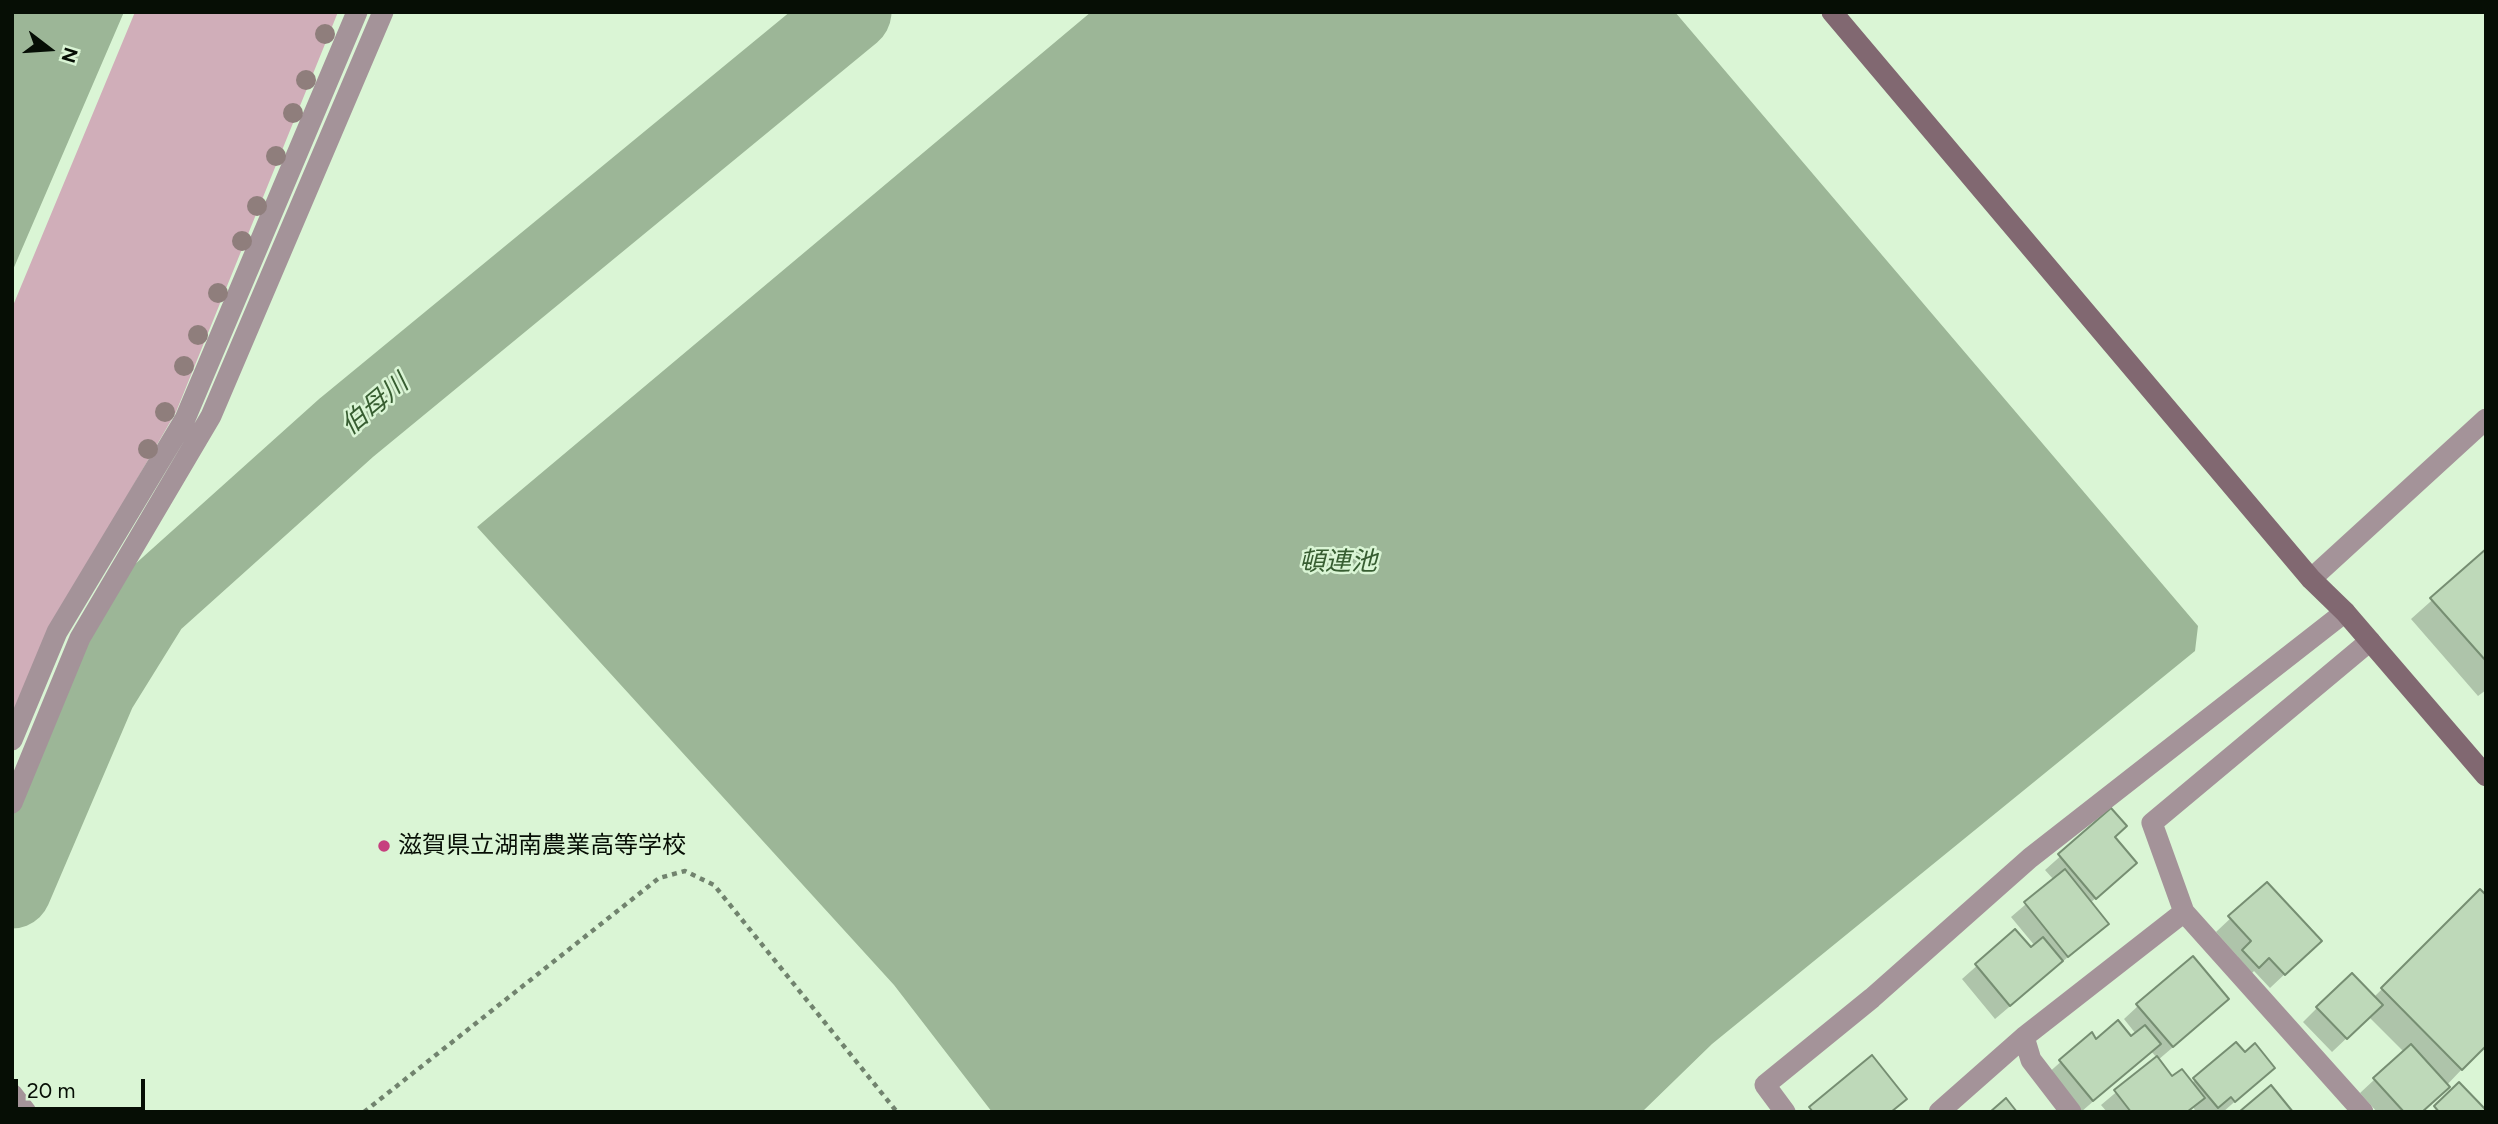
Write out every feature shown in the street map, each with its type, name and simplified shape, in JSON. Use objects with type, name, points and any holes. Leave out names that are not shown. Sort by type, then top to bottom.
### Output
[{"type":"street","points":[[12,740],[57,632],[185,419],[358,12]]},
{"type":"street","points":[[12,803],[80,638],[211,416],[383,12]]},
{"type":"street","points":[[1832,12],[2311,579],[2345,612],[2486,776]]},
{"type":"street","points":[[185,419],[211,416]]},
{"type":"street","points":[[2311,579],[2486,419]]},
{"type":"street","points":[[1785,1112],[1765,1085],[1872,998],[2030,858],[2345,612]]},
{"type":"street","points":[[2363,1112],[2184,912],[2152,823],[2370,641]]},
{"type":"street","points":[[1939,1112],[2024,1037],[2184,912]]},
{"type":"street","points":[[2024,1037],[2031,1060],[2071,1112]]},
{"type":"street","points":[[12,1094],[26,1112]]},
{"type":"path","points":[[364,1112],[659,878],[685,871],[714,885],[897,1112]]},
{"type":"shaded area","points":[[135,12],[338,12],[176,412],[48,632],[12,719],[12,308]]},
{"type":"water","points":[[14,12],[124,12],[12,272],[12,17]]},
{"type":"water","name":"頓連池","points":[[1091,12],[1675,12],[2198,626],[2195,651],[1712,1044],[1642,1112],[992,1112],[894,985],[477,527]]},
{"type":"building","points":[[2486,549],[2486,661],[2430,598]]},
{"type":"building","points":[[2111,808],[2127,826],[2115,837],[2137,863],[2096,899],[2058,854]]},
{"type":"building","points":[[2065,869],[2109,924],[2068,957],[2024,902]]},
{"type":"building","points":[[2267,882],[2322,941],[2285,975],[2269,958],[2259,968],[2242,950],[2251,941],[2228,916]]},
{"type":"building","points":[[2480,889],[2486,895],[2486,1046],[2462,1070],[2381,988]]},
{"type":"building","points":[[2015,929],[2031,947],[2043,937],[2063,961],[2010,1006],[1975,964]]},
{"type":"building","points":[[2193,956],[2229,999],[2173,1047],[2136,1004]]},
{"type":"building","points":[[2352,973],[2383,1005],[2347,1039],[2316,1007]]},
{"type":"building","points":[[2118,1020],[2131,1036],[2145,1025],[2161,1044],[2093,1101],[2059,1060],[2092,1032],[2096,1039]]},
{"type":"building","points":[[2236,1042],[2245,1052],[2255,1043],[2275,1068],[2235,1102],[2231,1097],[2218,1108],[2193,1078]]},
{"type":"building","points":[[2411,1044],[2450,1087],[2422,1112],[2404,1112],[2373,1078]]},
{"type":"building","points":[[1872,1055],[1907,1099],[1891,1112],[1813,1112],[1809,1107]]},
{"type":"building","points":[[2157,1056],[2172,1076],[2182,1069],[2205,1098],[2187,1112],[2131,1112],[2114,1090]]},
{"type":"building","points":[[2459,1082],[2486,1112],[2439,1112],[2434,1106]]},
{"type":"building","points":[[2271,1085],[2293,1112],[2239,1112]]},
{"type":"building","points":[[2006,1098],[2017,1112],[1990,1112]]},
{"type":"waterway","name":"伯母川","points":[[12,889],[97,690],[151,603],[346,428],[852,12]]},
{"type":"place","name":"滋賀県立湖南農業高等学校","points":[[384,846]]}]
